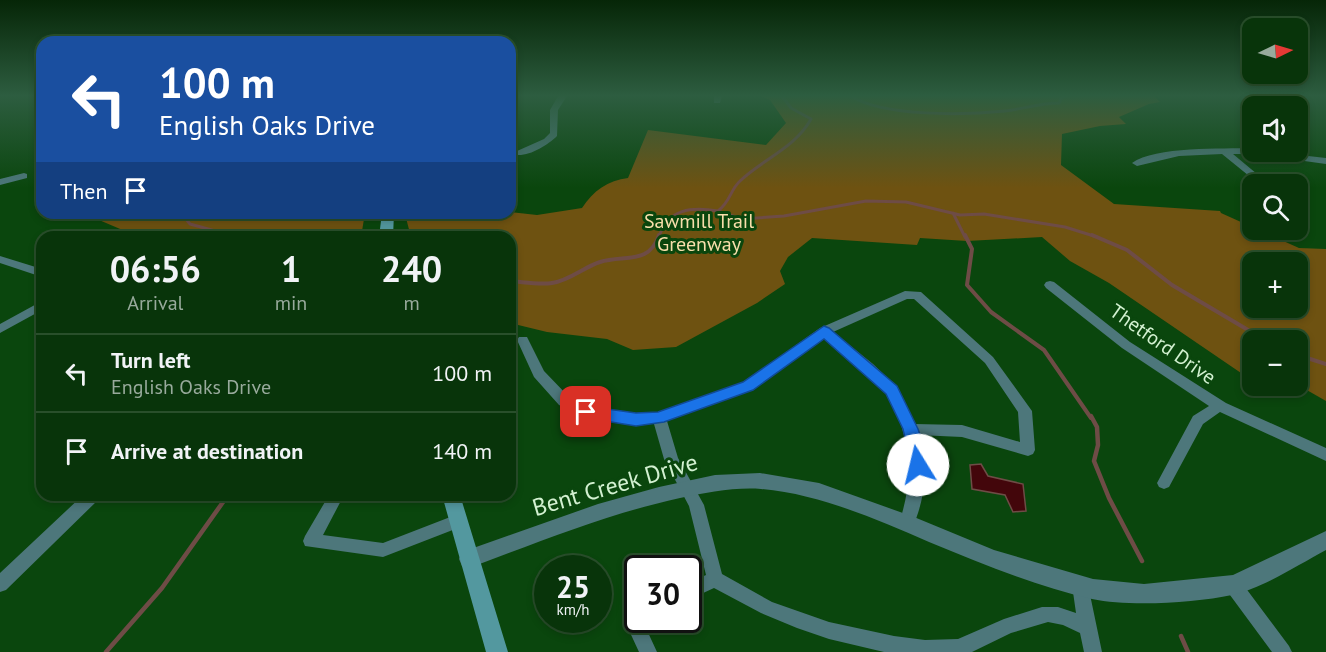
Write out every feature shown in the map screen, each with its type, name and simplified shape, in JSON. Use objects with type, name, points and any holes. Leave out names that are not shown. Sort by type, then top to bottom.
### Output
[{"type":"main road","points":[[453,501],[496,652]]},
{"type":"street","points":[[520,153],[548,141],[554,134],[553,126]]},
{"type":"street","points":[[1137,163],[1154,157],[1242,151]]},
{"type":"street","points":[[1225,152],[1252,174]]},
{"type":"street","points":[[1308,158],[1326,161]]},
{"type":"street","points":[[0,182],[24,176]]},
{"type":"street","points":[[0,259],[36,271]]},
{"type":"street","name":"Thetford Drive","points":[[1050,285],[1126,345],[1219,406],[1326,455]]},
{"type":"street","points":[[523,340],[540,374],[564,401],[586,412],[636,419],[658,418],[748,386],[824,331],[904,295],[917,295],[989,360],[1025,411],[1028,450],[962,431],[911,429]]},
{"type":"street","points":[[0,329],[36,308]]},
{"type":"street","points":[[824,331],[892,390],[911,429],[917,448],[918,465],[913,507],[907,523]]},
{"type":"street","points":[[1164,483],[1198,420],[1219,406]]},
{"type":"street","points":[[658,418],[671,459],[696,505],[715,579],[739,596],[764,608],[854,639],[882,646],[933,651],[971,645],[989,633],[1048,614],[1065,617],[1087,628]]},
{"type":"street","name":"Bent Creek Drive","points":[[469,559],[598,512],[687,487],[760,481],[819,491],[907,523],[992,559],[1093,589],[1144,594],[1233,585],[1265,572],[1326,540]]},
{"type":"street","points":[[0,584],[87,501]]},
{"type":"street","points":[[334,501],[311,541],[383,550],[458,521]]},
{"type":"street","points":[[702,585],[715,579]]},
{"type":"street","points":[[1080,585],[1093,652]]},
{"type":"street","points":[[1233,585],[1283,652]]},
{"type":"street","points":[[639,633],[648,652]]},
{"type":"green space","name":"Sawmill Trail Greenway","points":[[783,126],[1098,126],[1062,134],[1061,165],[1114,204],[1220,211],[1242,222],[1242,240],[1281,240],[1299,248],[1326,249],[1326,401],[1308,391],[1308,330],[1242,330],[1241,373],[1109,283],[1070,261],[1042,237],[967,241],[920,238],[917,245],[812,238],[788,257],[780,271],[785,284],[757,303],[676,347],[633,350],[607,339],[547,332],[516,324],[516,231],[409,231],[406,219],[516,219],[516,213],[537,215],[582,208],[602,187],[628,178],[648,130],[766,145]]},
{"type":"green space","points":[[364,219],[362,231],[125,231],[99,220]]},
{"type":"shaded area","points":[[981,464],[988,476],[1023,484],[1026,511],[1013,512],[1005,495],[972,489],[970,465]]},
{"type":"waterway","points":[[718,211],[740,181],[788,146],[806,126]]},
{"type":"waterway","points":[[718,211],[742,219],[784,216],[866,201],[906,202],[953,213]]},
{"type":"waterway","points":[[659,237],[668,220],[675,215],[699,209],[718,211]]},
{"type":"waterway","points":[[953,213],[984,214],[1065,227],[1096,237]]},
{"type":"waterway","points":[[953,213],[965,237]]},
{"type":"waterway","points":[[186,219],[190,224],[215,231]]},
{"type":"waterway","points":[[516,282],[542,284],[558,282],[600,262],[642,255],[655,245],[659,235]]},
{"type":"waterway","points":[[965,235],[972,249],[967,285],[991,312],[1044,350],[1091,418]]},
{"type":"waterway","points":[[1092,235],[1096,237]]},
{"type":"waterway","points":[[1096,237],[1127,250],[1172,285],[1248,330]]},
{"type":"waterway","points":[[1308,358],[1326,364]]},
{"type":"waterway","points":[[1091,416],[1097,427],[1098,445],[1094,461],[1109,498],[1142,561]]},
{"type":"waterway","points":[[106,652],[162,588],[224,501]]},
{"type":"waterway","points":[[1181,636],[1188,652]]},
{"type":"route","points":[[586,412],[636,419],[658,418],[748,386],[824,331],[892,390],[911,429],[917,448],[918,465]]}]
